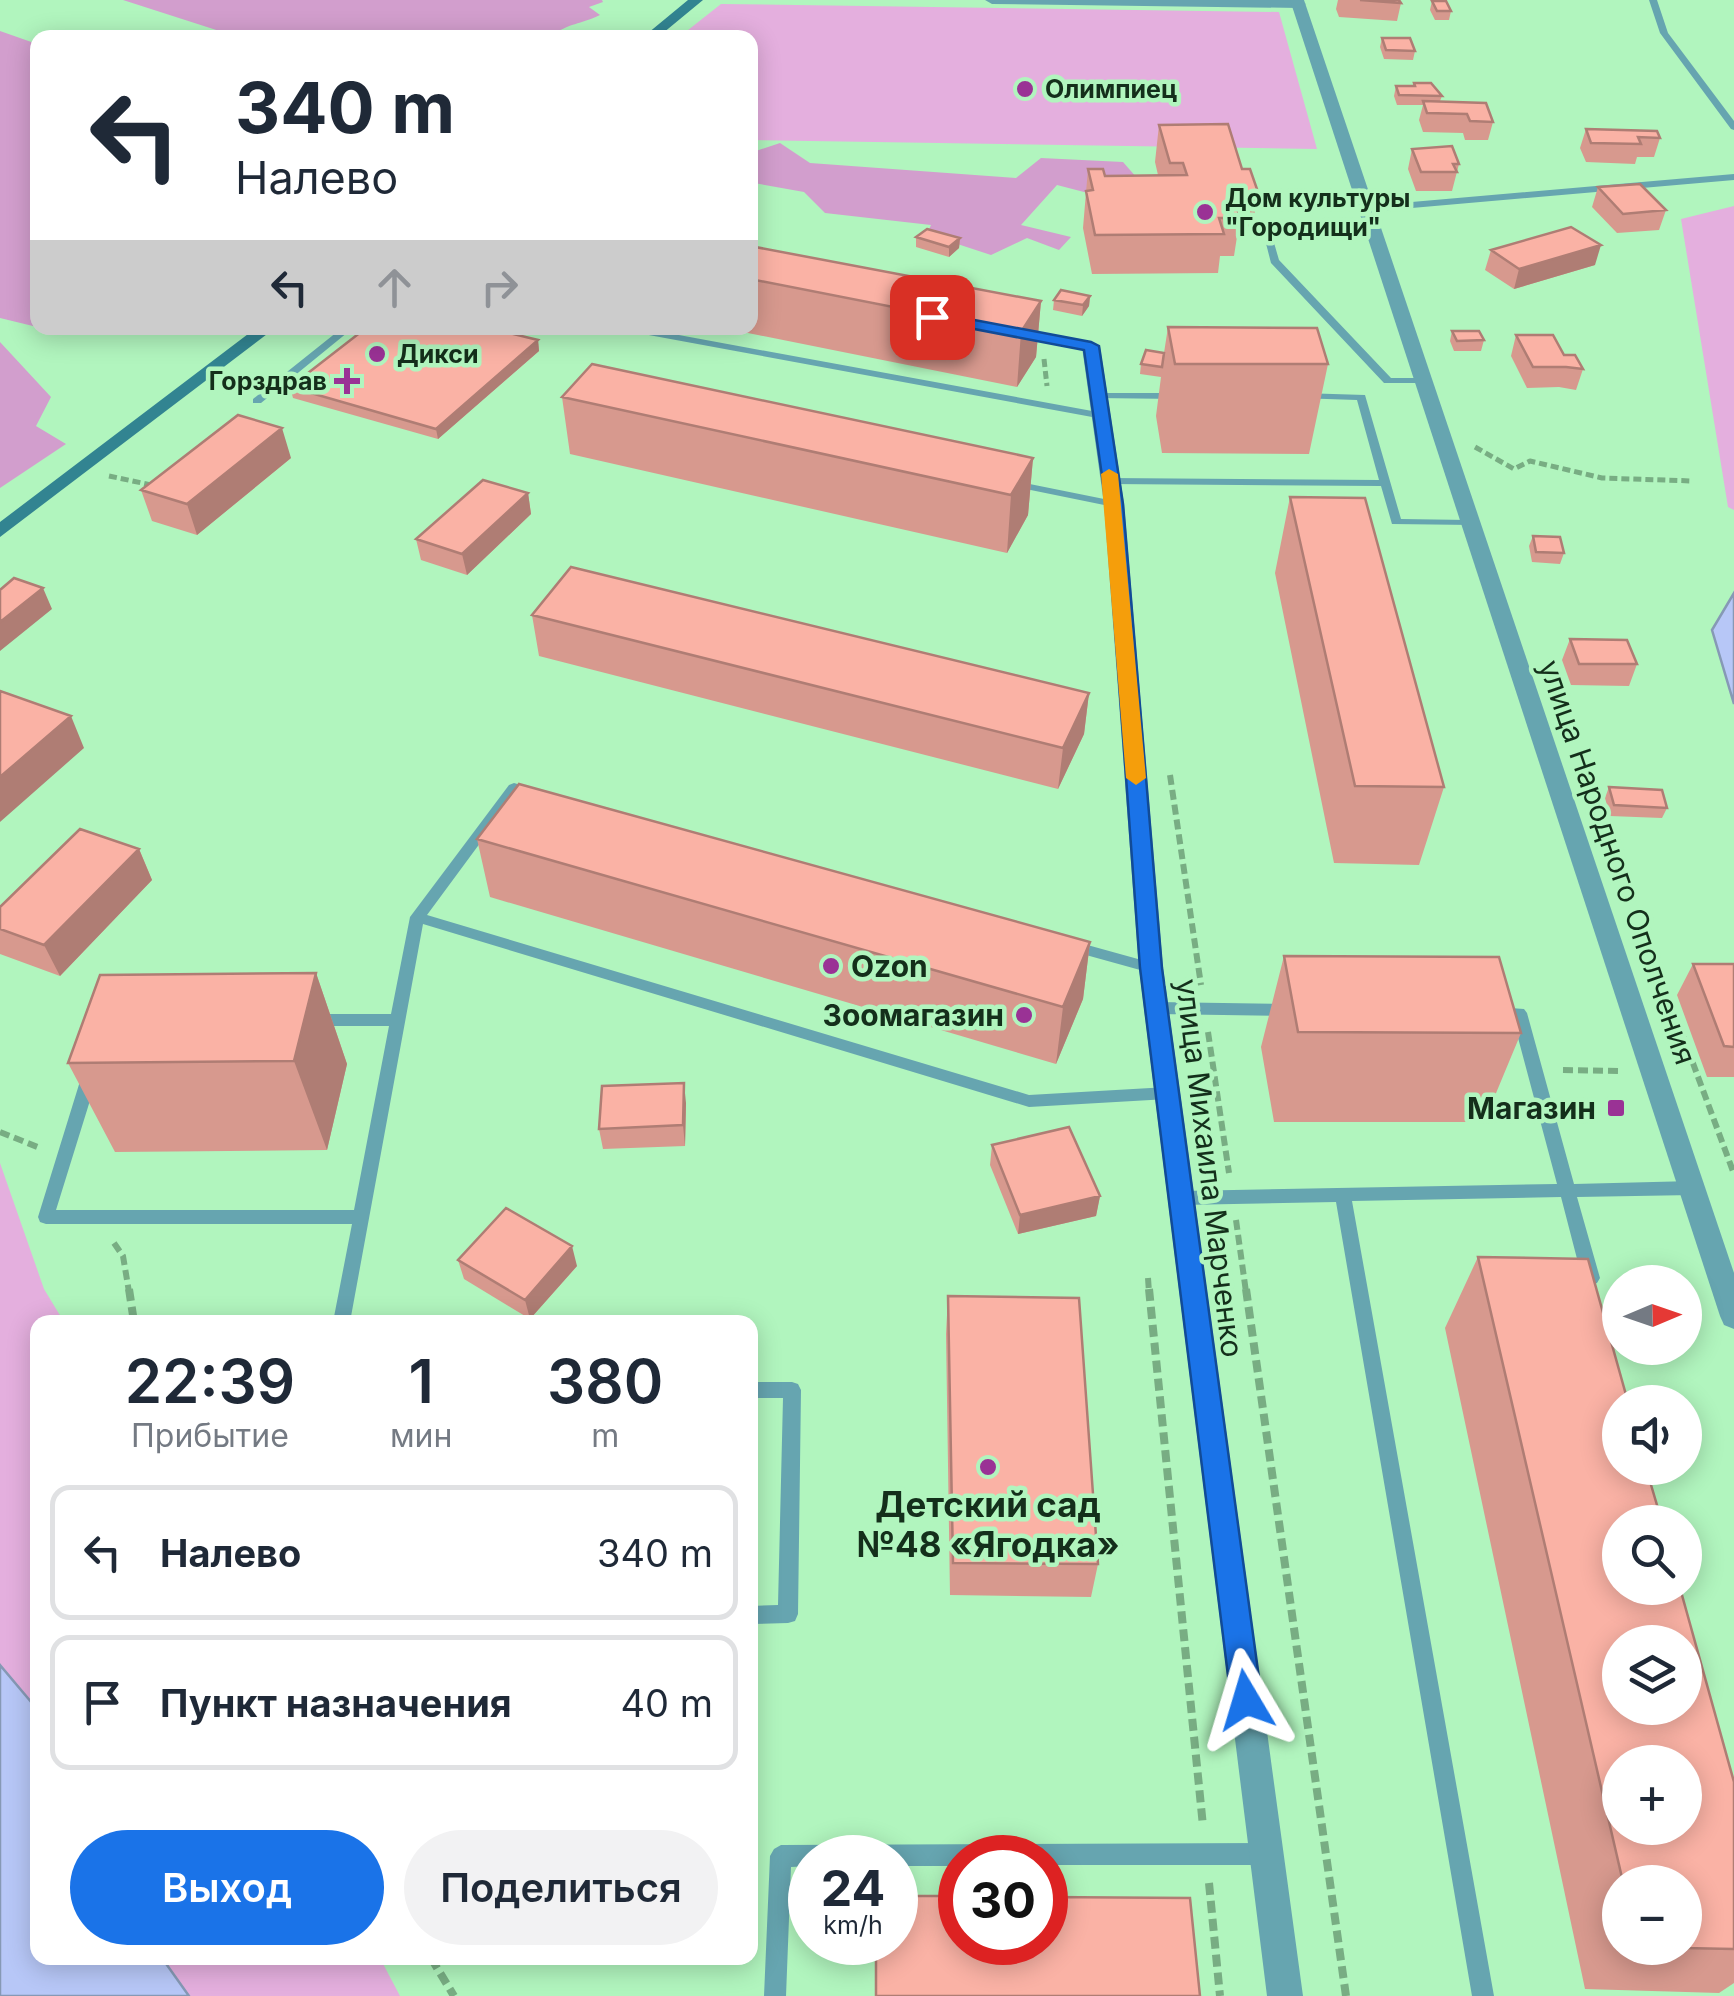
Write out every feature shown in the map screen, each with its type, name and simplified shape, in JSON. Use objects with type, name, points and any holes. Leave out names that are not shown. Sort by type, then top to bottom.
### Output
[{"type":"main road","points":[[658,30],[696,0]]},
{"type":"main road","points":[[0,531],[257,335]]},
{"type":"street","points":[[992,0],[1298,2]]},
{"type":"street","name":"улица Народного Ополчения","points":[[1298,2],[1360,216],[1422,380],[1734,1316]]},
{"type":"street","name":"улица Михаила Марченко","points":[[1091,346],[1112,492],[1151,968],[1285,1996]]},
{"type":"lane","points":[[1653,0],[1664,33],[1734,127]]},
{"type":"lane","points":[[1360,216],[1734,177]]},
{"type":"lane","points":[[1263,222],[1274,261],[1388,381],[1422,380]]},
{"type":"lane","points":[[1003,331],[1091,346]]},
{"type":"lane","points":[[257,401],[339,335]]},
{"type":"lane","points":[[664,335],[1050,407],[1194,396]]},
{"type":"lane","points":[[1287,396],[1362,397],[1396,522],[1469,523]]},
{"type":"lane","points":[[999,480],[1112,492],[1386,483]]},
{"type":"lane","points":[[343,1315],[416,917],[514,788],[552,798]]},
{"type":"lane","points":[[416,917],[1029,1102],[1168,1094]]},
{"type":"lane","points":[[1058,941],[1151,968]]},
{"type":"lane","points":[[1157,1008],[1302,1010]]},
{"type":"lane","points":[[1480,1013],[1519,1014],[1596,1296]]},
{"type":"lane","points":[[301,1020],[398,1020]]},
{"type":"lane","points":[[96,1055],[46,1217],[361,1217]]},
{"type":"lane","points":[[1182,1198],[1693,1188]]},
{"type":"lane","points":[[1342,1195],[1483,1996]]},
{"type":"lane","points":[[758,1390],[792,1390],[788,1614],[758,1614]]},
{"type":"lane","points":[[775,1996],[781,1856],[1266,1854]]},
{"type":"path","points":[[1263,222],[1360,216]]},
{"type":"path","points":[[1042,338],[1050,407]]},
{"type":"path","points":[[1461,439],[1514,469],[1530,461],[1602,478],[1693,482]]},
{"type":"path","points":[[79,470],[168,488]]},
{"type":"path","points":[[1166,754],[1346,1996]]},
{"type":"path","points":[[1651,950],[1734,1174]]},
{"type":"path","points":[[1536,1070],[1626,1071]]},
{"type":"path","points":[[0,1132],[64,1158]]},
{"type":"path","points":[[97,1217],[123,1256],[133,1315]]},
{"type":"path","points":[[1148,1278],[1220,1996]]},
{"type":"path","points":[[435,1965],[454,1996]]},
{"type":"shaded area","points":[[123,0],[603,2],[589,7],[600,15],[561,30],[216,30]]},
{"type":"shaded area","name":"Олимпиец","points":[[721,4],[1279,12],[1317,149],[758,140],[758,30],[688,30]]},
{"type":"shaded area","points":[[0,31],[30,42],[30,325],[0,318]]},
{"type":"shaded area","points":[[780,143],[810,163],[1016,178],[1041,158],[1123,162],[1137,178],[1111,199],[1057,185],[1021,225],[1071,237],[1059,250],[1027,238],[991,255],[927,234],[931,225],[825,213],[804,192],[758,184],[758,150]]},
{"type":"shaded area","points":[[1734,206],[1734,510],[1728,507],[1681,219]]},
{"type":"shaded area","points":[[0,342],[51,397],[36,426],[66,444],[0,488]]},
{"type":"shaded area","points":[[0,1163],[44,1289],[60,1315],[30,1315],[30,1965],[384,1965],[400,1996],[0,1996]]},
{"type":"water","points":[[1734,593],[1734,704],[1712,630]]},
{"type":"water","points":[[0,1665],[30,1701],[30,1965],[167,1965],[189,1996],[0,1996]]},
{"type":"building","points":[[1432,1],[1446,1],[1451,11],[1437,11]]},
{"type":"building","points":[[1382,38],[1410,38],[1415,51],[1386,50]]},
{"type":"building","points":[[1414,83],[1431,83],[1442,96],[1399,95],[1396,86],[1415,86]]},
{"type":"building","points":[[1423,101],[1486,103],[1493,122],[1470,121],[1467,114],[1427,113]]},
{"type":"building","points":[[1228,124],[1242,169],[1250,169],[1258,192],[1232,192],[1240,218],[1219,218],[1224,234],[1095,235],[1086,191],[1093,190],[1088,169],[1103,169],[1105,176],[1187,175],[1183,163],[1170,163],[1159,125]]},
{"type":"building","points":[[1586,129],[1657,131],[1660,138],[1638,137],[1641,144],[1591,143]]},
{"type":"building","points":[[1452,146],[1459,164],[1453,164],[1457,172],[1421,172],[1412,149]]},
{"type":"building","points":[[1640,184],[1666,210],[1623,214],[1598,187]]},
{"type":"building","points":[[1571,227],[1601,245],[1519,269],[1491,250]]},
{"type":"building","points":[[927,229],[960,238],[949,247],[916,237]]},
{"type":"building","points":[[758,248],[1041,301],[1021,332],[758,281]]},
{"type":"building","points":[[1061,290],[1090,296],[1083,305],[1054,300]]},
{"type":"building","points":[[1168,327],[1317,328],[1328,364],[1175,364]]},
{"type":"building","points":[[1452,331],[1479,331],[1484,340],[1457,341]]},
{"type":"building","points":[[357,335],[517,335],[538,340],[436,429],[290,387]]},
{"type":"building","points":[[1516,335],[1553,335],[1564,355],[1575,355],[1583,369],[1533,367]]},
{"type":"building","points":[[1146,350],[1164,353],[1162,367],[1141,364]]},
{"type":"building","points":[[592,364],[1033,458],[1011,495],[562,397]]},
{"type":"building","points":[[238,415],[282,428],[187,504],[141,490]]},
{"type":"building","points":[[483,480],[528,493],[462,554],[416,539]]},
{"type":"building","points":[[1290,497],[1365,498],[1444,787],[1355,786]]},
{"type":"building","points":[[1533,536],[1560,537],[1564,553],[1536,552]]},
{"type":"building","points":[[571,567],[1089,693],[1063,748],[532,615]]},
{"type":"building","points":[[14,578],[43,588],[0,622],[0,590]]},
{"type":"building","points":[[1570,639],[1627,640],[1637,664],[1579,664]]},
{"type":"building","points":[[0,691],[71,716],[0,777]]},
{"type":"building","points":[[519,784],[1090,942],[1063,1007],[477,839]]},
{"type":"building","points":[[1609,787],[1662,790],[1667,808],[1614,805]]},
{"type":"building","points":[[80,829],[139,849],[44,945],[0,929],[0,907]]},
{"type":"building","points":[[1284,956],[1499,957],[1521,1033],[1298,1032]]},
{"type":"building","points":[[1693,964],[1734,964],[1734,1047],[1724,1046]]},
{"type":"building","points":[[316,973],[294,1061],[68,1063],[100,975]]},
{"type":"building","points":[[684,1083],[683,1125],[599,1129],[602,1086]]},
{"type":"building","points":[[1069,1127],[1100,1196],[1020,1215],[992,1145]]},
{"type":"building","points":[[506,1208],[572,1246],[525,1300],[458,1260]]},
{"type":"building","points":[[1478,1257],[1588,1259],[1602,1309],[1602,1365],[1618,1365],[1623,1385],[1602,1385],[1602,1485],[1651,1485],[1657,1505],[1602,1505],[1602,1605],[1685,1605],[1690,1625],[1602,1625],[1602,1725],[1702,1725],[1702,1667],[1734,1782],[1734,1949],[1702,1948],[1702,1865],[1619,1865],[1614,1845],[1702,1845],[1702,1745],[1602,1745],[1602,1791]]},
{"type":"building","points":[[948,1296],[1079,1298],[1098,1564],[953,1563]]},
{"type":"building","points":[[918,1896],[938,1896],[938,1965],[1068,1965],[1068,1897],[1190,1898],[1200,1996],[876,1996],[876,1965],[918,1965]]},
{"type":"slow traffic","points":[[1109,474],[1136,778]]},
{"type":"place","name":"Олимпиец","points":[[1025,89]]},
{"type":"place","name":"Дом культуры \"Городищи\"","points":[[1205,212]]},
{"type":"place","name":"Дикси","points":[[377,354]]},
{"type":"place","name":"Горздрав","points":[[347,381]]},
{"type":"place","name":"Ozon","points":[[831,966]]},
{"type":"place","name":"Зоомагазин","points":[[1024,1015]]},
{"type":"place","name":"Магазин","points":[[1616,1108]]},
{"type":"place","name":"Детский сад №48 «Ягодка»","points":[[988,1467]]},
{"type":"route","points":[[932,317],[1091,346],[1114,504],[1151,968],[1246,1700]]}]
